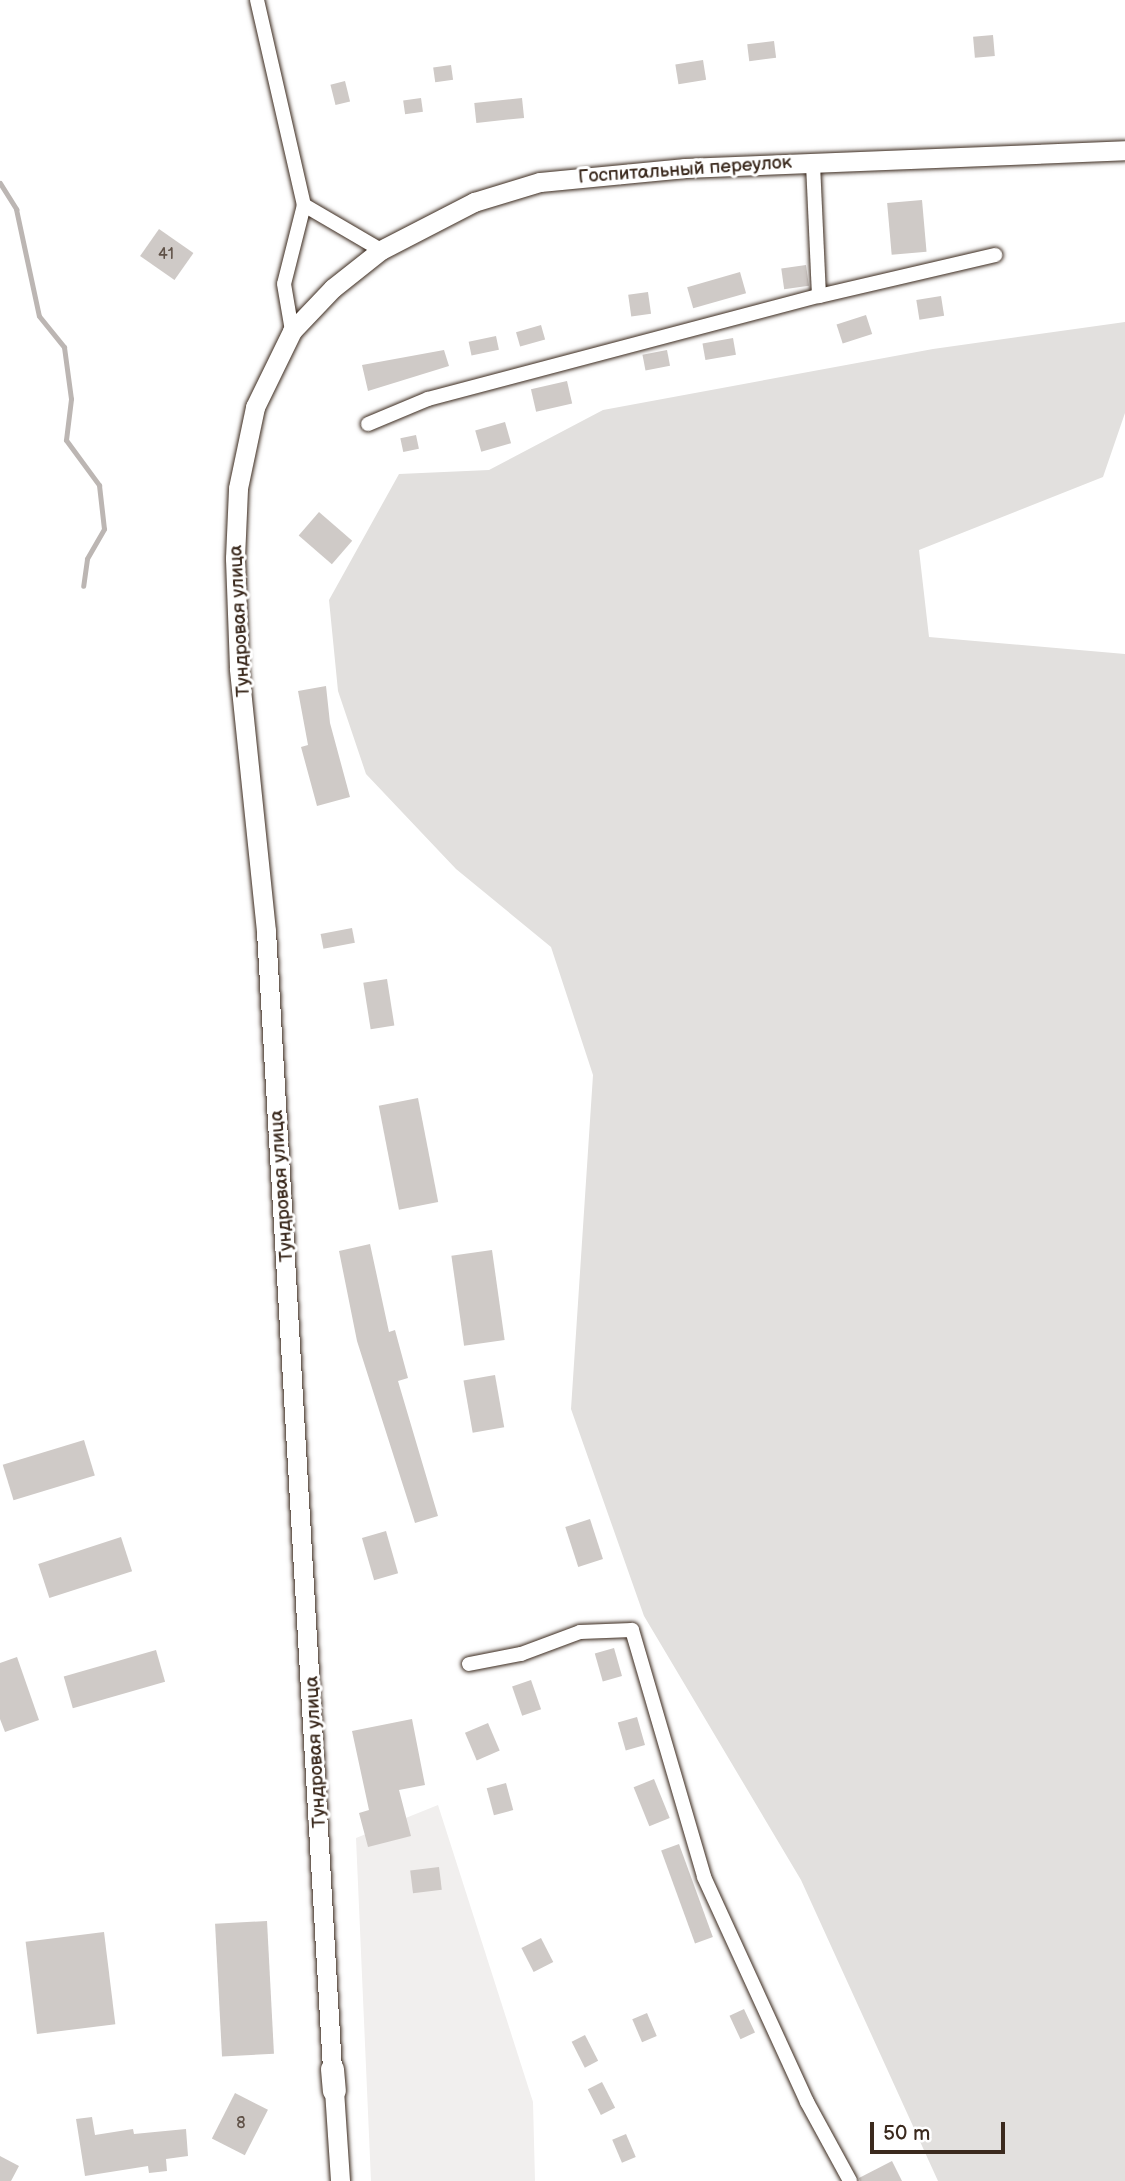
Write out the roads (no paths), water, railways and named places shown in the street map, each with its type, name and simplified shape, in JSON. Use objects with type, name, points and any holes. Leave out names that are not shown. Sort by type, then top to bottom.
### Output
[{"type":"main road","name":"Госпитальный переулок","points":[[292,331],[333,288],[381,250],[474,202],[540,182],[813,162],[1125,150]]},
{"type":"main road","name":"Тундровая улица","points":[[292,331],[255,407],[238,488],[235,558],[239,668],[266,931],[340,2181]]},
{"type":"street","points":[[257,0],[304,205],[284,284],[292,331]]},
{"type":"street","points":[[813,162],[819,296]]},
{"type":"street","points":[[304,205],[381,250]]},
{"type":"street","points":[[368,424],[428,399],[819,296],[995,255]]},
{"type":"street","points":[[469,1664],[521,1654],[580,1632],[632,1630],[704,1877],[807,2102],[850,2181]]},
{"type":"waterway","points":[[0,183],[16,209],[39,316],[64,347],[71,399],[66,440],[99,485],[104,529],[87,559],[83,586]]}]
